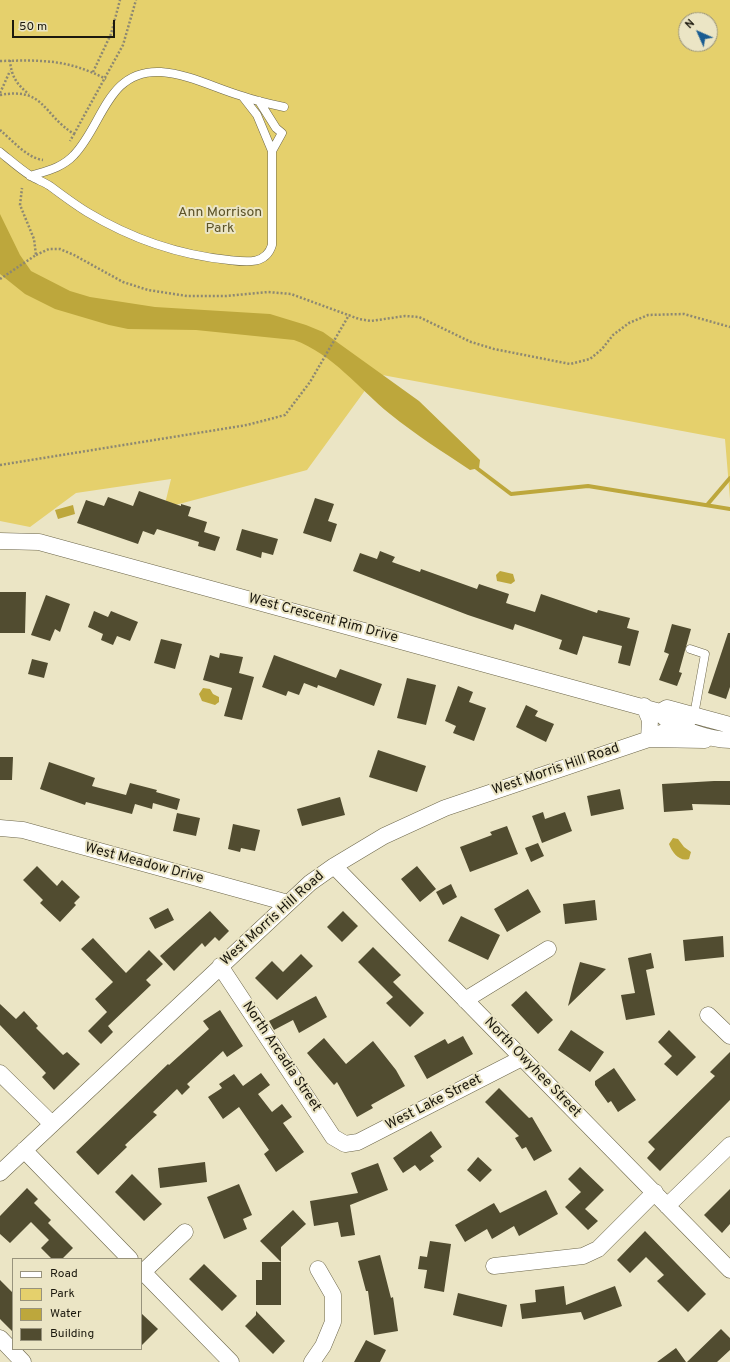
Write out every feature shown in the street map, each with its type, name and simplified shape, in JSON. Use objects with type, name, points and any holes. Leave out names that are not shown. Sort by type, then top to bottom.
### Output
[{"type":"street","name":"West Crescent Rim Drive","points":[[0,541],[39,542],[644,706],[660,712],[663,717],[681,727],[723,740]]},
{"type":"street","points":[[644,706],[650,720],[649,739]]},
{"type":"street","name":"West Crescent Rim Drive","points":[[660,712],[667,708],[730,725]]},
{"type":"street","name":"West Morris Hill Road","points":[[0,1173],[288,903],[310,883],[334,866],[384,836],[445,808],[681,727],[714,721]]},
{"type":"street","name":"West Morris Hill Road","points":[[649,739],[723,740]]},
{"type":"street","name":"West Meadow Drive","points":[[0,828],[23,830],[288,903]]},
{"type":"street","name":"North Owyhee Street","points":[[334,866],[730,1270]]},
{"type":"street","points":[[465,1000],[548,949]]},
{"type":"street","name":"North Arcadia Street","points":[[220,966],[334,1137],[345,1144]]},
{"type":"street","points":[[708,1015],[730,1036]]},
{"type":"street","name":"West Lake Street","points":[[345,1144],[358,1142],[522,1058]]},
{"type":"street","points":[[0,1073],[52,1124]]},
{"type":"street","points":[[667,1206],[730,1145]]},
{"type":"street","points":[[24,1150],[129,1258]]},
{"type":"street","points":[[494,1266],[583,1256],[588,1254],[598,1249],[654,1192]]},
{"type":"street","points":[[185,1232],[142,1271],[231,1362]]},
{"type":"street","points":[[312,1362],[323,1346],[333,1322],[332,1295],[318,1270]]},
{"type":"street","points":[[0,1338],[23,1362]]},
{"type":"lane","points":[[30,176],[57,168],[73,156],[84,141],[113,92],[119,85],[133,77],[159,72],[179,74],[244,97],[284,107],[275,113],[271,120]]},
{"type":"lane","points":[[0,152],[30,176],[48,185],[87,212],[120,230],[167,248],[207,258],[249,262],[263,259],[270,252],[272,245],[272,152],[258,115],[244,97]]},
{"type":"lane","points":[[259,101],[271,120],[282,133],[272,152]]},
{"type":"lane","points":[[690,650],[706,654],[694,715]]},
{"type":"path","points":[[93,72],[111,34],[120,0]]},
{"type":"path","points":[[68,144],[106,79],[123,45],[136,0]]},
{"type":"path","points":[[0,60],[45,60],[72,64],[106,79]]},
{"type":"path","points":[[10,60],[11,71],[21,88],[43,105],[54,119],[74,134]]},
{"type":"path","points":[[0,94],[11,71]]},
{"type":"path","points":[[0,94],[14,92],[29,94]]},
{"type":"path","points":[[0,130],[29,155],[37,159],[45,160]]},
{"type":"path","points":[[22,188],[20,205],[34,239],[36,255]]},
{"type":"path","points":[[0,279],[36,255],[49,249],[60,249],[74,254],[103,273],[123,282],[148,290],[187,296],[226,296],[268,292],[291,294],[349,315],[371,321],[406,316],[419,318],[471,342],[494,349],[570,364],[590,359],[618,331],[648,315],[684,314],[730,327]]},
{"type":"path","points":[[0,466],[247,425],[285,415],[310,382],[349,315]]},
{"type":"green space","name":"Ann Morrison Park","points":[[0,0],[730,0],[730,499],[725,439],[377,374],[307,470],[164,508],[171,479],[76,493],[30,527],[0,521]]},
{"type":"water","points":[[0,214],[20,255],[31,271],[70,291],[90,297],[155,307],[270,314],[323,332],[419,401],[480,460],[479,468],[470,470],[430,443],[390,414],[333,363],[308,346],[294,340],[196,330],[128,329],[55,309],[25,294],[0,274]]},
{"type":"water","points":[[73,505],[75,514],[58,519],[55,510]]},
{"type":"water","points":[[500,571],[513,574],[515,581],[511,584],[497,581],[496,575]]},
{"type":"water","points":[[203,688],[210,689],[213,694],[219,697],[219,702],[215,705],[202,701],[199,694]]},
{"type":"water","points":[[673,838],[678,839],[684,847],[691,852],[689,859],[685,860],[676,856],[669,844]]},
{"type":"building","points":[[139,491],[181,506],[181,504],[191,507],[188,516],[207,522],[204,532],[220,537],[215,551],[198,546],[199,542],[157,529],[154,535],[143,531],[138,544],[77,523],[86,500],[104,506],[108,497],[133,506]]},
{"type":"building","points":[[315,498],[334,504],[328,521],[337,524],[331,542],[303,533]]},
{"type":"building","points":[[242,529],[278,539],[273,555],[262,552],[261,558],[236,550]]},
{"type":"building","points":[[380,551],[395,557],[392,562],[420,572],[421,569],[477,589],[479,584],[509,594],[506,603],[535,612],[541,594],[597,613],[598,610],[630,618],[627,628],[639,631],[630,666],[618,663],[622,646],[583,636],[577,655],[559,649],[562,640],[515,624],[513,630],[468,615],[353,571],[360,553],[377,559]]},
{"type":"building","points":[[0,592],[26,592],[25,633],[0,633]]},
{"type":"building","points":[[46,595],[70,604],[60,632],[55,629],[50,641],[31,635]]},
{"type":"building","points":[[94,611],[108,617],[111,611],[138,622],[130,641],[117,636],[113,645],[101,640],[103,634],[88,627]]},
{"type":"building","points":[[672,624],[691,629],[679,672],[682,673],[677,686],[659,680],[669,654],[664,652]]},
{"type":"building","points":[[728,633],[730,633],[730,687],[726,699],[708,693]]},
{"type":"building","points":[[161,639],[182,644],[175,669],[154,663]]},
{"type":"building","points":[[220,653],[243,657],[239,673],[254,677],[242,720],[224,716],[232,688],[203,680],[210,655],[219,658]]},
{"type":"building","points":[[274,655],[336,678],[340,669],[382,684],[374,706],[318,685],[317,688],[304,683],[299,695],[288,691],[286,696],[262,687]]},
{"type":"building","points":[[32,659],[48,663],[44,678],[28,674]]},
{"type":"building","points":[[407,678],[436,685],[426,725],[397,718]]},
{"type":"building","points":[[458,686],[473,692],[469,702],[486,708],[474,741],[453,733],[456,726],[445,721]]},
{"type":"building","points":[[526,705],[538,711],[535,716],[554,724],[546,742],[516,727]]},
{"type":"building","points":[[378,750],[426,766],[417,792],[369,777]]},
{"type":"building","points":[[0,757],[13,757],[12,780],[0,780]]},
{"type":"building","points":[[49,762],[95,778],[92,786],[126,795],[130,783],[157,790],[156,792],[180,799],[177,810],[153,803],[152,809],[135,804],[132,814],[86,802],[85,805],[40,789]]},
{"type":"building","points":[[730,781],[730,805],[692,804],[693,810],[664,812],[662,784]]},
{"type":"building","points":[[620,789],[624,809],[591,816],[587,796]]},
{"type":"building","points":[[340,797],[345,815],[302,826],[297,809]]},
{"type":"building","points":[[543,812],[545,819],[565,812],[572,831],[542,843],[532,816]]},
{"type":"building","points":[[177,813],[200,818],[196,836],[173,831]]},
{"type":"building","points":[[233,824],[260,830],[255,851],[241,848],[240,852],[228,849]]},
{"type":"building","points":[[507,826],[518,854],[470,872],[460,847],[492,835],[490,832]]},
{"type":"building","points":[[538,843],[544,856],[531,862],[525,848]]},
{"type":"building","points":[[37,866],[57,886],[62,880],[80,897],[74,903],[76,905],[60,922],[40,903],[43,900],[23,880]]},
{"type":"building","points":[[417,866],[436,889],[420,902],[401,879]]},
{"type":"building","points":[[451,884],[457,897],[443,905],[436,892]]},
{"type":"building","points":[[528,889],[541,912],[507,932],[494,909]]},
{"type":"building","points":[[595,900],[597,920],[565,924],[563,904]]},
{"type":"building","points":[[168,908],[174,920],[155,929],[149,918]]},
{"type":"building","points":[[210,911],[229,931],[219,941],[215,937],[205,947],[202,943],[174,971],[160,956]]},
{"type":"building","points":[[343,911],[358,926],[342,942],[327,927]]},
{"type":"building","points":[[461,916],[500,935],[488,960],[448,941]]},
{"type":"building","points":[[723,936],[724,957],[685,961],[683,940]]},
{"type":"building","points":[[93,938],[126,973],[149,950],[163,964],[146,980],[151,985],[108,1026],[113,1032],[101,1044],[88,1031],[107,1012],[95,999],[113,982],[81,949]]},
{"type":"building","points":[[373,947],[401,975],[393,982],[424,1013],[410,1027],[386,1003],[393,997],[358,962]]},
{"type":"building","points":[[651,953],[654,968],[646,970],[655,1015],[626,1020],[621,995],[635,993],[628,958]]},
{"type":"building","points":[[301,954],[313,966],[277,1000],[255,978],[272,961],[283,972]]},
{"type":"building","points":[[580,962],[606,969],[568,1006],[573,986]]},
{"type":"building","points":[[526,991],[553,1020],[538,1034],[511,1005]]},
{"type":"building","points":[[316,996],[327,1017],[299,1033],[293,1020],[274,1030],[269,1021]]},
{"type":"building","points":[[0,1004],[16,1019],[24,1011],[38,1026],[36,1028],[63,1055],[67,1052],[80,1064],[54,1090],[42,1077],[46,1073],[0,1025]]},
{"type":"building","points":[[220,1010],[243,1046],[227,1057],[223,1051],[187,1084],[190,1087],[182,1095],[177,1089],[153,1112],[157,1115],[125,1145],[127,1147],[98,1175],[76,1152],[168,1064],[169,1065],[209,1029],[203,1021]]},
{"type":"building","points":[[571,1030],[604,1052],[590,1072],[558,1050]]},
{"type":"building","points":[[669,1030],[696,1057],[677,1076],[664,1064],[672,1056],[658,1042]]},
{"type":"building","points":[[463,1036],[473,1054],[427,1079],[414,1056],[445,1039],[448,1044]]},
{"type":"building","points":[[324,1038],[346,1064],[373,1041],[396,1070],[405,1086],[371,1105],[373,1108],[357,1117],[337,1082],[334,1085],[307,1053]]},
{"type":"building","points":[[730,1052],[730,1100],[660,1171],[647,1158],[655,1149],[648,1142],[715,1076],[710,1072]]},
{"type":"building","points":[[614,1068],[636,1100],[618,1112],[611,1101],[608,1103],[595,1085],[595,1081]]},
{"type":"building","points":[[261,1073],[270,1085],[258,1094],[272,1112],[282,1104],[292,1117],[283,1123],[304,1152],[276,1172],[264,1154],[269,1150],[239,1107],[223,1119],[208,1097],[222,1088],[219,1084],[234,1074],[243,1086]]},
{"type":"building","points":[[499,1088],[529,1118],[532,1117],[552,1151],[534,1161],[526,1147],[522,1149],[515,1138],[519,1136],[485,1102]]},
{"type":"building","points":[[431,1131],[442,1147],[430,1156],[434,1161],[420,1171],[415,1165],[403,1173],[393,1158]]},
{"type":"building","points":[[478,1157],[492,1170],[480,1182],[467,1170]]},
{"type":"building","points":[[205,1162],[207,1182],[160,1188],[158,1168]]},
{"type":"building","points":[[378,1163],[388,1190],[350,1205],[355,1235],[341,1237],[338,1222],[314,1226],[310,1201],[358,1193],[351,1173]]},
{"type":"building","points":[[580,1167],[604,1190],[585,1209],[598,1221],[588,1230],[565,1207],[581,1192],[568,1179]]},
{"type":"building","points":[[132,1174],[162,1204],[144,1221],[115,1192]]},
{"type":"building","points":[[239,1184],[252,1215],[243,1219],[247,1229],[224,1239],[207,1197]]},
{"type":"building","points":[[27,1188],[38,1199],[34,1203],[51,1220],[48,1223],[73,1248],[63,1258],[51,1258],[41,1248],[49,1240],[31,1222],[10,1243],[0,1234],[0,1216]]},
{"type":"building","points":[[730,1189],[730,1224],[722,1233],[704,1215]]},
{"type":"building","points":[[546,1190],[558,1214],[519,1236],[514,1226],[492,1239],[487,1229],[465,1242],[455,1225],[494,1203],[500,1213]]},
{"type":"building","points":[[293,1210],[306,1224],[281,1247],[281,1262],[260,1241]]},
{"type":"building","points":[[645,1231],[706,1294],[688,1312],[657,1281],[664,1275],[646,1257],[630,1273],[617,1260]]},
{"type":"building","points":[[430,1241],[451,1244],[444,1292],[424,1288],[427,1270],[418,1269],[420,1256],[427,1257]]},
{"type":"building","points":[[380,1255],[391,1298],[393,1297],[398,1331],[374,1335],[368,1291],[366,1291],[358,1261]]},
{"type":"building","points":[[262,1262],[281,1262],[281,1305],[256,1305],[256,1280],[262,1280]]},
{"type":"building","points":[[204,1264],[237,1296],[222,1311],[189,1279]]},
{"type":"building","points":[[0,1280],[12,1292],[12,1331],[0,1319]]},
{"type":"building","points":[[564,1286],[566,1305],[615,1286],[622,1306],[584,1320],[581,1312],[522,1319],[520,1304],[536,1302],[535,1290]]},
{"type":"building","points":[[458,1293],[507,1305],[502,1327],[453,1315]]},
{"type":"building","points":[[256,1311],[285,1341],[273,1354],[245,1326],[256,1315]]},
{"type":"building","points":[[142,1314],[158,1329],[142,1345]]},
{"type":"building","points":[[721,1329],[730,1338],[730,1350],[717,1362],[687,1362]]},
{"type":"building","points":[[366,1340],[386,1350],[380,1362],[354,1362]]},
{"type":"building","points":[[676,1348],[686,1362],[657,1362]]},
{"type":"waterway","points":[[474,466],[511,494],[588,486],[730,509]]},
{"type":"waterway","points":[[707,505],[730,478]]}]
